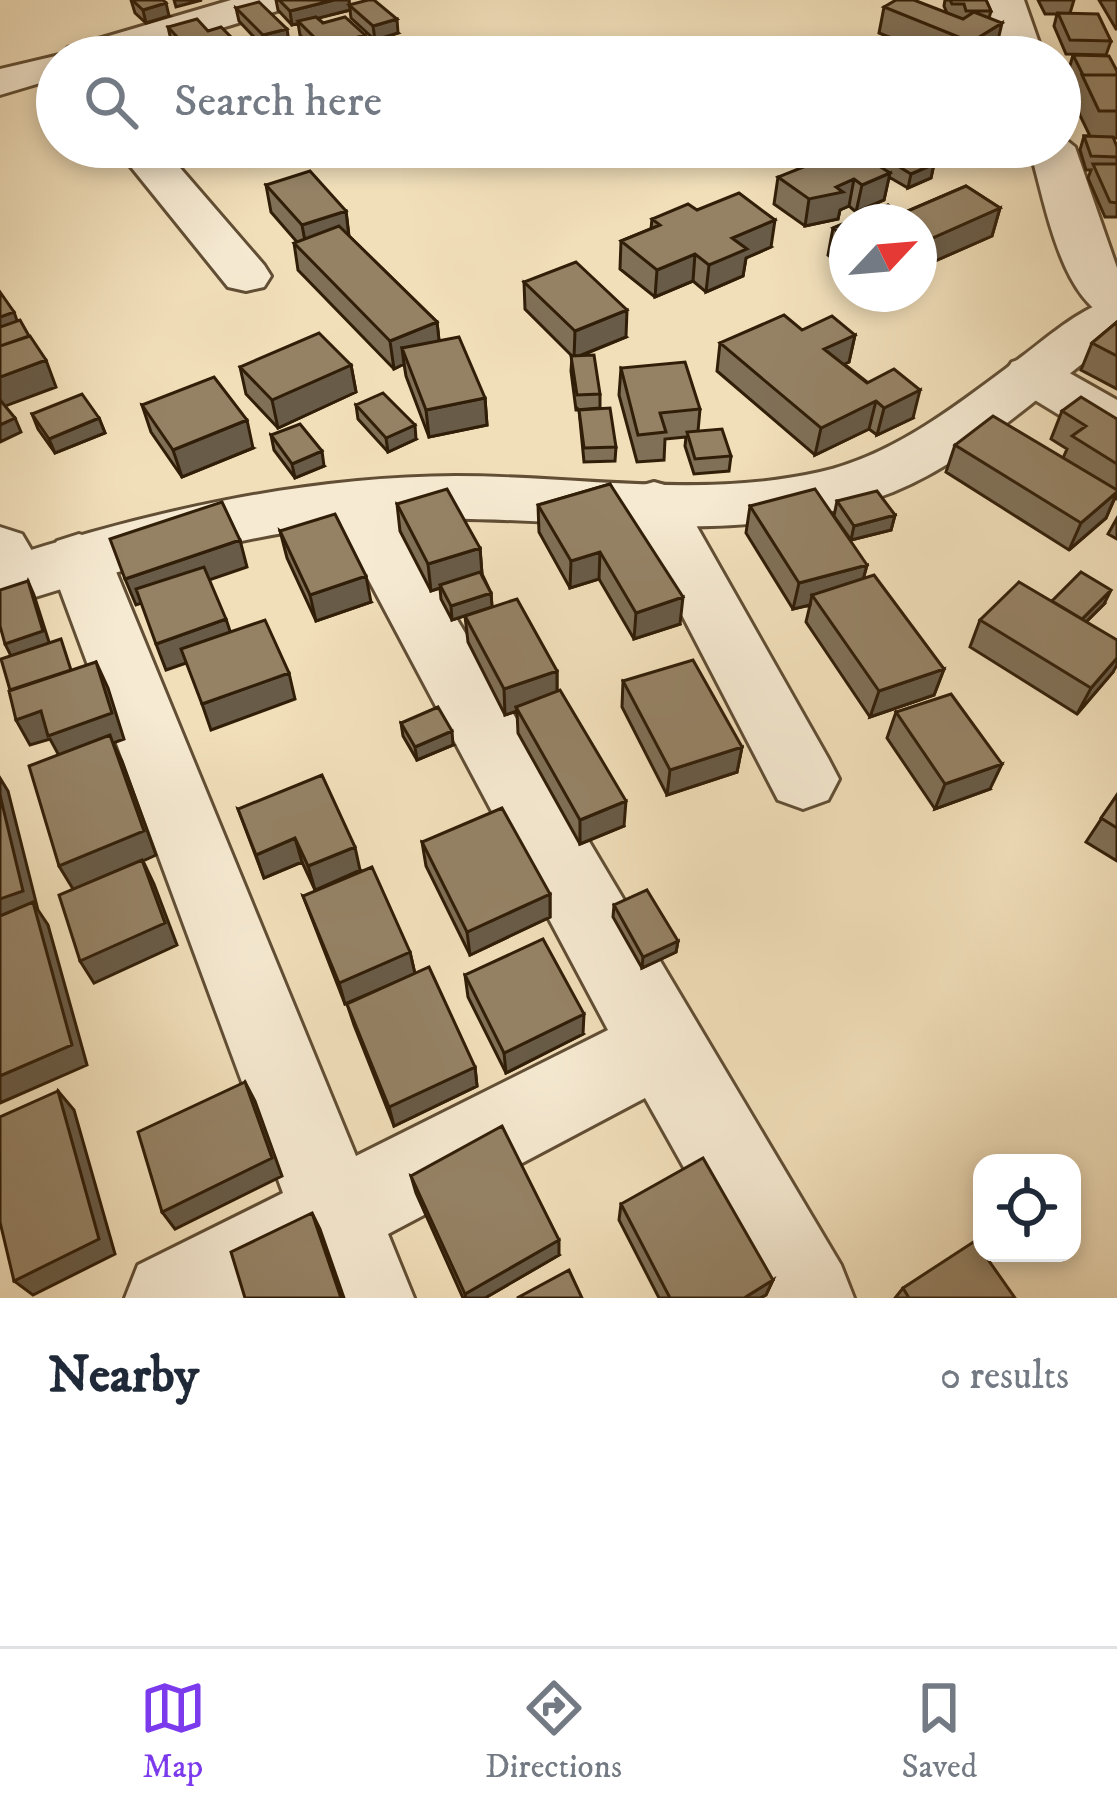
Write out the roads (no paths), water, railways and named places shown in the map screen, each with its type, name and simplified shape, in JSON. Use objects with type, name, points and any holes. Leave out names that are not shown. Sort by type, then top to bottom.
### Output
[{"type":"street","points":[[153,36],[273,0]]},
{"type":"street","points":[[1004,0],[1016,36]]},
{"type":"street","points":[[0,82],[36,71]]},
{"type":"street","points":[[156,168],[246,276]]},
{"type":"street","points":[[1059,168],[1098,287],[1117,305]]},
{"type":"street","points":[[368,1298],[333,1214],[24,567],[184,530],[359,505],[492,496],[654,503],[778,502],[868,479],[922,453],[1117,314]]},
{"type":"street","points":[[1031,374],[1117,425]]},
{"type":"street","points":[[654,503],[803,778]]},
{"type":"street","points":[[359,505],[661,1046],[808,1298]]},
{"type":"street","points":[[171,1298],[661,1046]]}]
